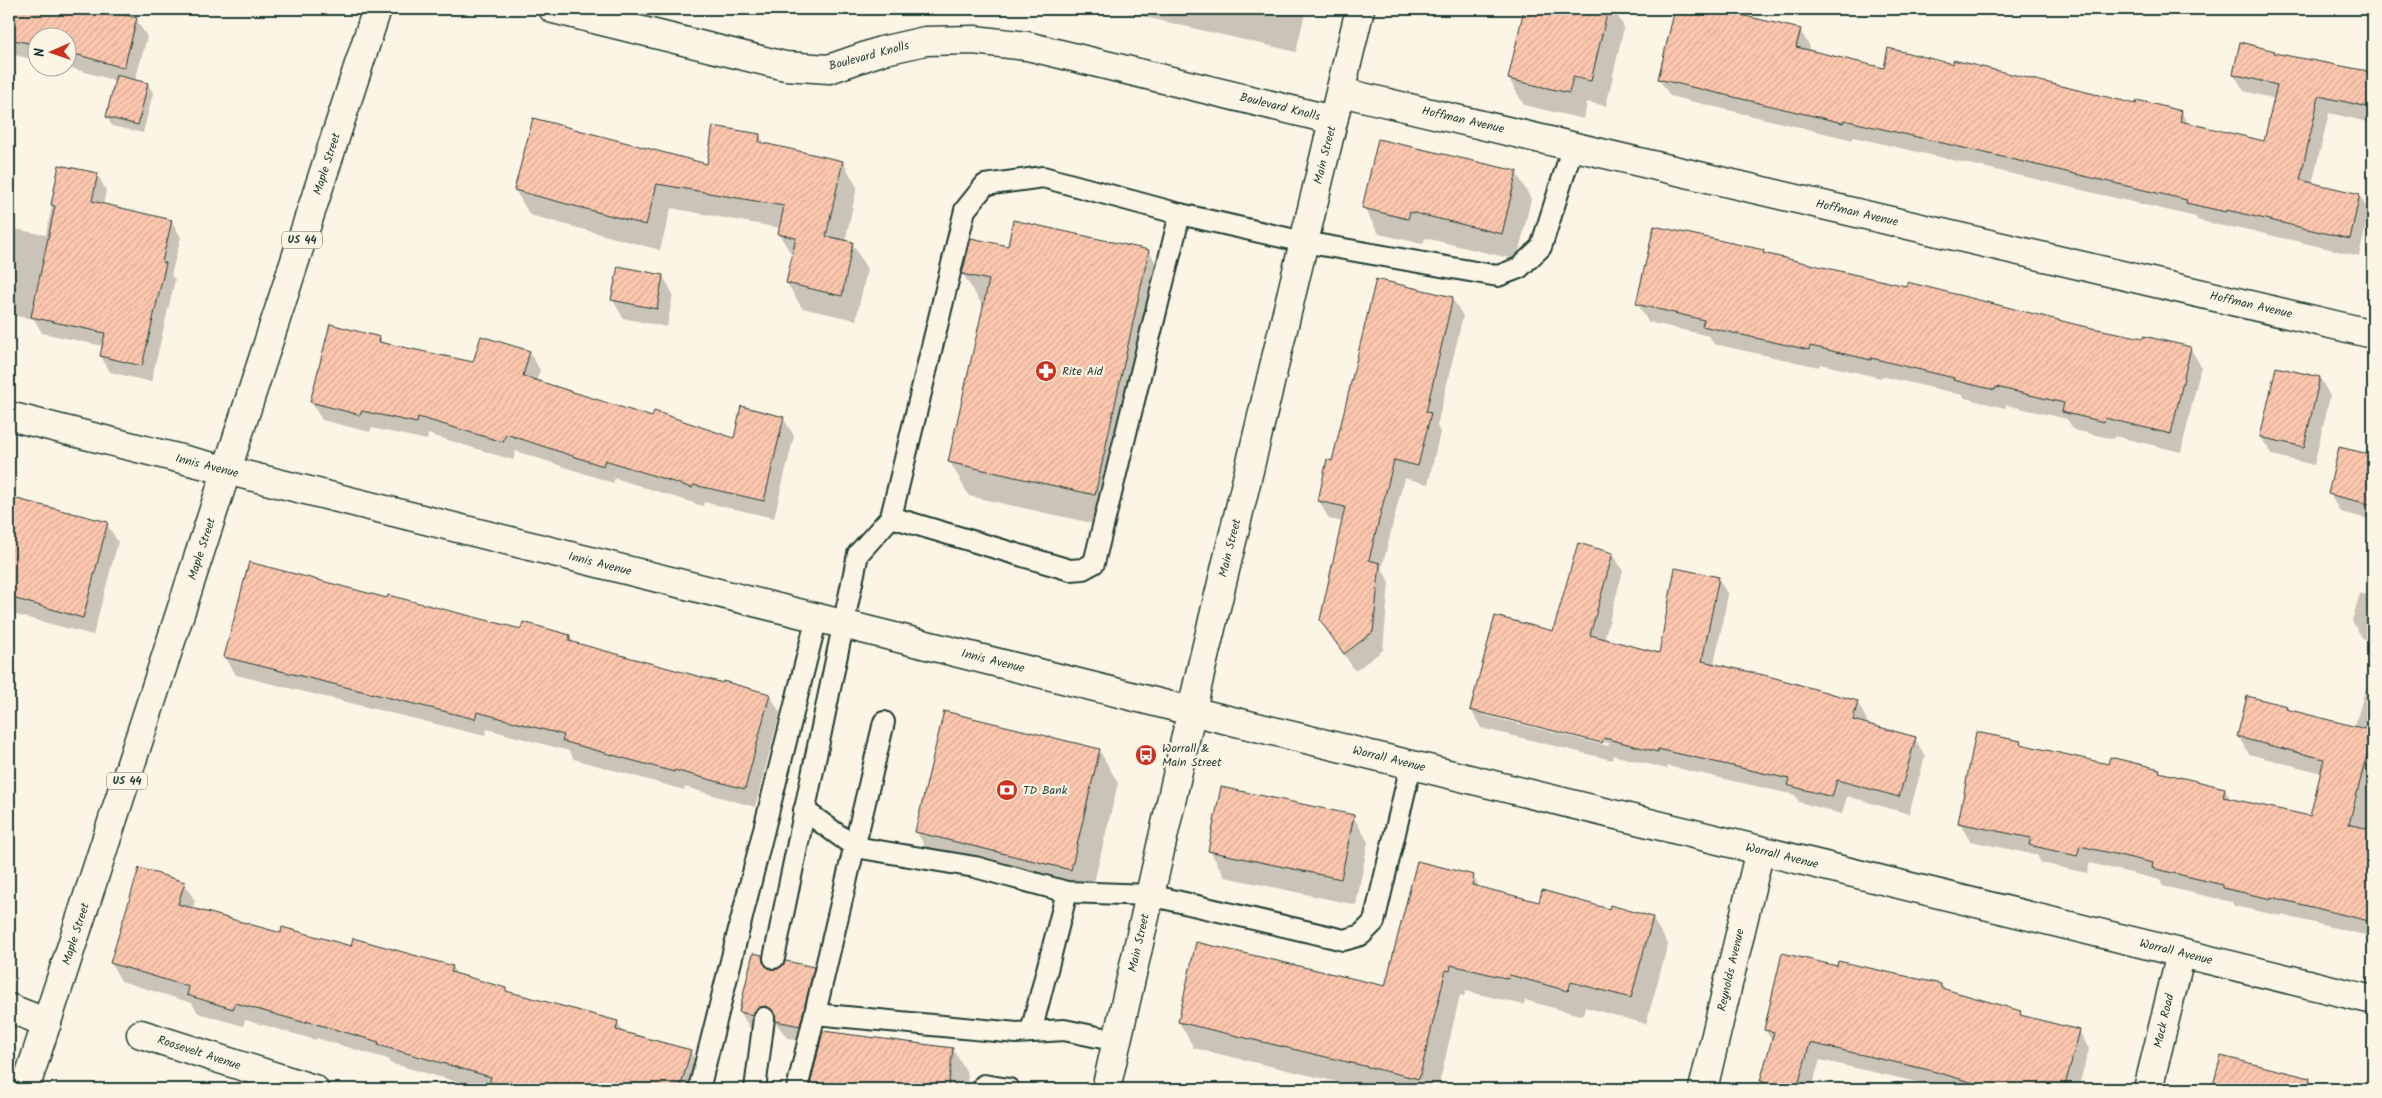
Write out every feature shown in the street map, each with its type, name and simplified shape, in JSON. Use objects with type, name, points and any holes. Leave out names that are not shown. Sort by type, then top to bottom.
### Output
[{"type":"main road","name":"Maple Street","points":[[26,1089],[377,9]]},
{"type":"main road","name":"Boulevard Knolls","points":[[553,9],[784,66],[829,69],[881,51],[925,41],[974,40],[1027,46],[1333,120]]},
{"type":"main road","name":"Main Street","points":[[1106,1089],[1192,711],[1360,9]]},
{"type":"main road","name":"Hoffman Avenue","points":[[1340,92],[2373,334]]},
{"type":"main road","name":"Innis Avenue","points":[[9,416],[1192,711]]},
{"type":"main road","name":"Worrall Avenue","points":[[1192,711],[2373,1000]]},
{"type":"main road","name":"Reynolds Avenue","points":[[1703,1089],[1760,850]]},
{"type":"main road","name":"Mack Road","points":[[2148,1089],[2181,953]]},
{"type":"main road","points":[[9,1008],[47,1023]]},
{"type":"main road","name":"Roosevelt Avenue","points":[[141,1034],[314,1089]]},
{"type":"lane","points":[[699,1089],[830,620],[858,554],[891,517],[965,210],[985,185],[1043,177],[1180,214],[1304,242],[1498,276],[1519,268],[1541,247],[1573,146]]},
{"type":"lane","points":[[891,517],[1070,570],[1084,569],[1094,563],[1180,214]]},
{"type":"lane","points":[[774,958],[804,810],[830,620]]},
{"type":"lane","points":[[797,1089],[884,722]]},
{"type":"lane","points":[[804,810],[855,847],[975,866],[1067,892],[1150,895],[1344,940],[1360,935],[1374,922],[1412,764]]},
{"type":"lane","points":[[1031,1032],[1067,892]]},
{"type":"lane","points":[[815,1014],[1017,1033],[1064,1030],[1117,1041]]},
{"type":"lane","points":[[755,1089],[764,1018]]},
{"type":"lane","points":[[984,1085],[1009,1089]]},
{"type":"building","points":[[9,9],[103,9],[137,18],[124,68],[78,55],[78,28],[28,28],[28,43],[9,39]]},
{"type":"building","points":[[1524,9],[1608,9],[1591,81],[1573,77],[1569,93],[1508,79]]},
{"type":"building","points":[[1675,9],[1715,9],[1801,29],[1796,47],[1884,68],[1888,48],[1953,64],[1953,60],[2136,104],[2137,100],[2182,111],[2180,121],[2264,141],[2277,85],[2233,74],[2240,42],[2275,51],[2274,53],[2373,72],[2373,108],[2319,96],[2300,180],[2360,194],[2350,239],[2227,210],[2226,212],[2186,203],[2187,200],[1844,120],[1843,123],[1658,79]]},
{"type":"building","points":[[116,75],[148,83],[138,125],[106,117]]},
{"type":"building","points":[[533,118],[707,164],[713,126],[760,134],[759,142],[843,161],[826,236],[853,242],[842,296],[786,283],[796,238],[778,234],[784,206],[657,184],[646,225],[514,190]]},
{"type":"building","points":[[1378,139],[1517,171],[1502,234],[1410,212],[1408,219],[1362,208]]},
{"type":"building","points":[[59,165],[98,173],[92,201],[172,220],[162,262],[166,263],[142,366],[100,356],[105,333],[31,317],[55,206],[51,205]]},
{"type":"building","name":"Rite Aid","points":[[1013,220],[1149,250],[1095,495],[948,462],[989,280],[962,274],[971,238],[1008,246]]},
{"type":"building","points":[[1654,226],[1764,250],[1763,253],[1906,286],[1907,282],[2082,326],[2143,338],[2144,336],[2191,347],[2171,434],[2105,418],[2104,422],[2062,412],[2064,403],[1996,387],[1995,390],[1871,358],[1871,360],[1810,346],[1809,350],[1702,326],[1704,320],[1636,304]]},
{"type":"building","points":[[618,266],[663,275],[657,309],[611,300]]},
{"type":"building","points":[[1376,279],[1453,297],[1426,412],[1431,413],[1418,466],[1394,460],[1369,560],[1380,563],[1373,632],[1344,654],[1320,620],[1345,507],[1318,501],[1327,459],[1332,461]]},
{"type":"building","points":[[330,324],[380,337],[379,342],[473,362],[481,336],[530,351],[523,376],[652,417],[654,411],[734,438],[741,406],[784,417],[764,501],[694,485],[692,488],[605,460],[603,466],[506,434],[503,442],[418,417],[417,423],[362,411],[360,415],[310,402]]},
{"type":"building","points":[[2276,367],[2320,377],[2304,447],[2260,437]]},
{"type":"building","points":[[2339,447],[2373,455],[2373,505],[2328,494]]},
{"type":"building","points":[[9,497],[108,522],[83,618],[9,597]]},
{"type":"building","points":[[1578,543],[1613,553],[1590,635],[1659,653],[1675,568],[1719,577],[1702,661],[1768,676],[1858,701],[1853,720],[1916,737],[1899,797],[1837,780],[1832,797],[1787,785],[1789,779],[1658,749],[1658,752],[1604,738],[1602,743],[1470,710],[1495,616],[1553,631]]},
{"type":"building","points":[[249,562],[387,598],[388,595],[521,629],[523,622],[570,635],[569,641],[770,694],[745,789],[674,770],[674,772],[562,741],[564,735],[477,712],[475,719],[224,657]]},
{"type":"building","points":[[2247,696],[2287,706],[2286,709],[2373,731],[2349,824],[2373,830],[2373,922],[2271,897],[2271,899],[2223,888],[2223,885],[2152,868],[2153,863],[2080,846],[2077,856],[2029,845],[2031,838],[1958,823],[1976,732],[2021,741],[2020,744],[2108,764],[2110,757],[2160,769],[2159,772],[2225,788],[2223,797],[2310,816],[2324,759],[2237,737]]},
{"type":"building","name":"TD Bank","points":[[944,711],[1100,749],[1071,870],[915,832]]},
{"type":"building","points":[[1221,787],[1354,815],[1341,879],[1208,851]]},
{"type":"building","points":[[1417,861],[1474,875],[1472,885],[1539,902],[1542,890],[1609,909],[1610,905],[1653,917],[1631,998],[1571,982],[1568,991],[1510,975],[1509,979],[1451,965],[1450,971],[1446,970],[1419,1079],[1178,1022],[1196,942],[1385,986]]},
{"type":"building","points":[[139,868],[185,882],[178,904],[281,933],[282,927],[351,946],[353,938],[453,966],[451,972],[506,988],[506,991],[618,1021],[616,1030],[691,1050],[680,1089],[488,1089],[491,1077],[378,1045],[379,1042],[235,1003],[233,1009],[187,995],[189,987],[110,963]]},
{"type":"building","points":[[753,953],[762,955],[763,962],[771,969],[778,969],[786,961],[814,967],[800,1026],[776,1021],[775,1013],[766,1006],[759,1007],[753,1015],[739,1012]]},
{"type":"building","points":[[1782,953],[1837,966],[1838,961],[1941,984],[1941,988],[2021,1011],[2020,1015],[2080,1030],[2064,1089],[1995,1089],[1929,1070],[1810,1043],[1797,1089],[1789,1089],[1760,1081],[1774,1032],[1764,1030]]},
{"type":"building","points":[[823,1031],[953,1048],[948,1089],[809,1089]]},
{"type":"building","points":[[2221,1056],[2310,1078],[2309,1089],[2212,1089]]},
{"type":"place","name":"Rite Aid","points":[[1046,371]]},
{"type":"place","name":"Worrall & Main Street","points":[[1146,755]]},
{"type":"place","name":"TD Bank","points":[[1007,790]]}]
